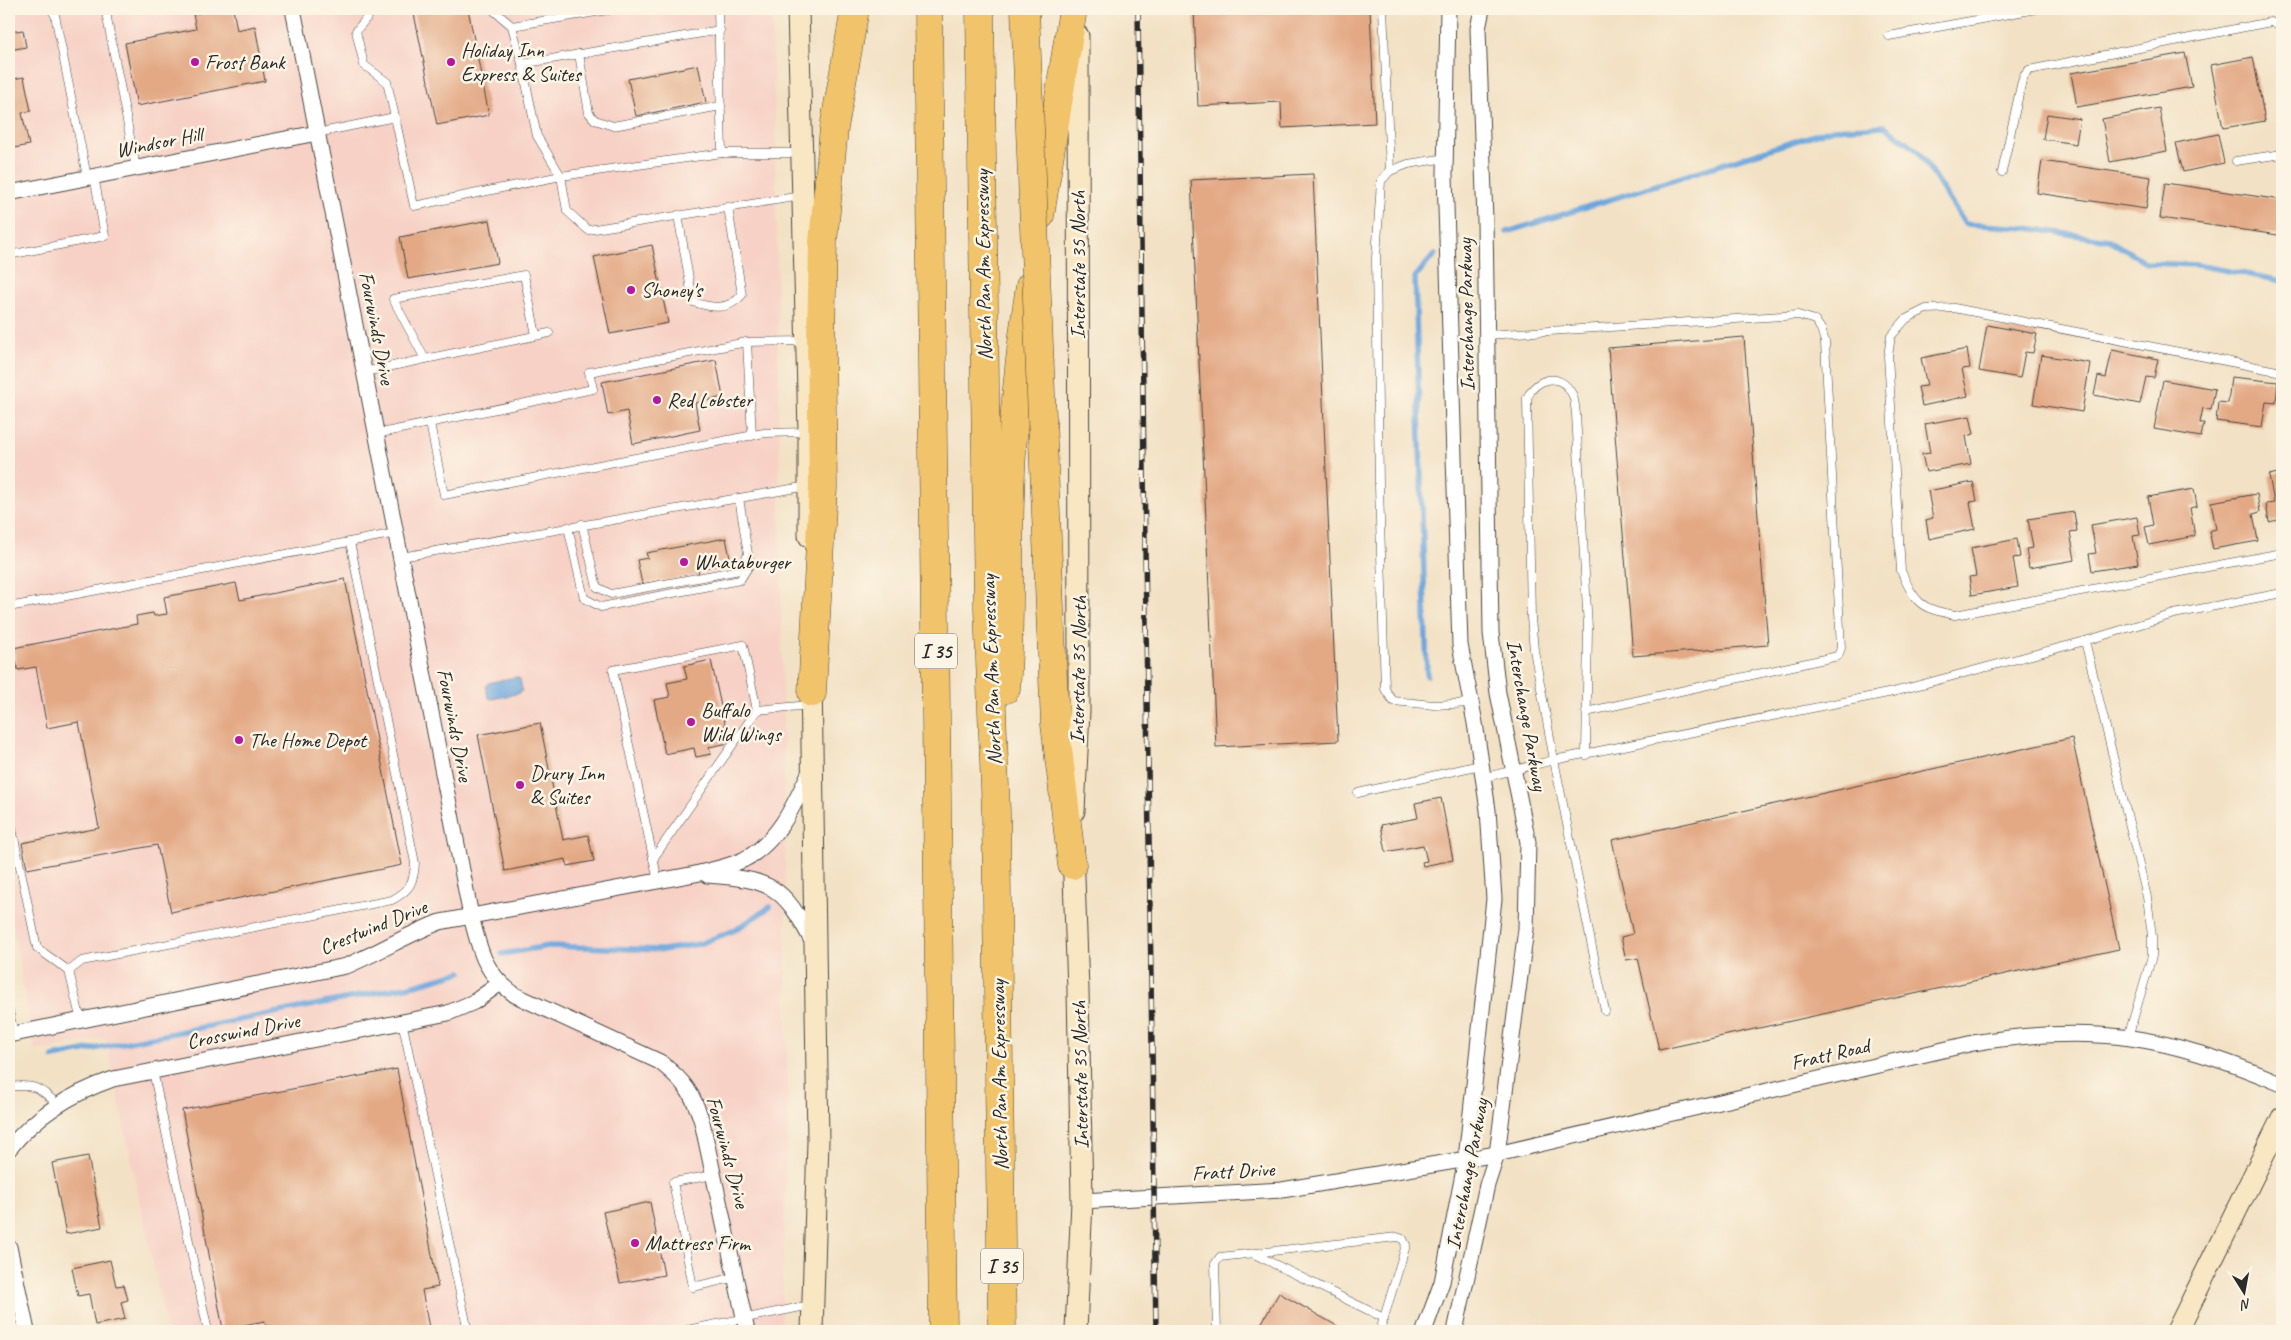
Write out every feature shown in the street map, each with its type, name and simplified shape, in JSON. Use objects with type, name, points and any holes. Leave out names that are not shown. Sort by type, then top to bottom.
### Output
[{"type":"highway","points":[[812,699],[823,488],[821,340],[823,242],[834,128],[855,9]]},
{"type":"highway","name":"I 35","points":[[928,9],[943,1331]]},
{"type":"highway","name":"North Pan Am Expressway","points":[[980,9],[988,598],[996,813],[1002,1331]]},
{"type":"highway","points":[[1025,9],[1055,724],[1072,865]]},
{"type":"highway","points":[[996,813],[1010,642],[1010,497],[1014,422],[1025,318],[1073,9]]},
{"type":"main road","points":[[798,9],[809,432],[808,486],[816,950],[818,1141],[812,1331]]},
{"type":"main road","name":"Interstate 35 North","points":[[1076,1331],[1082,1201],[1078,990],[1072,865],[1079,711],[1077,9]]},
{"type":"main road","points":[[2177,1331],[2282,1118]]},
{"type":"street","name":"Fourwinds Drive","points":[[293,9],[471,916],[480,952],[499,984],[533,1005],[660,1062],[679,1077],[695,1099],[714,1174],[747,1325]]},
{"type":"street","name":"Interchange Parkway","points":[[1424,1331],[1442,1282],[1466,1159],[1494,899],[1488,810],[1460,645],[1446,158],[1448,9]]},
{"type":"street","name":"Interchange Parkway","points":[[1455,1331],[1487,1185],[1497,1154],[1526,929],[1528,842],[1498,694],[1491,633],[1486,220],[1478,29],[1482,9]]},
{"type":"street","name":"Windsor Hill","points":[[9,192],[317,133]]},
{"type":"street","name":"Crestwind Drive","points":[[11,1035],[346,966],[371,956],[418,930],[440,922],[696,874],[728,865],[761,849],[782,825],[794,806],[813,764]]},
{"type":"street","name":"Crestwind Drive","points":[[696,874],[755,880],[770,886],[796,911],[816,950]]},
{"type":"street","name":"Crosswind Drive","points":[[9,1149],[57,1104],[95,1085],[153,1071],[448,1012],[474,1002],[499,984]]},
{"type":"street","name":"Fratt Road","points":[[1386,1173],[1497,1154],[1973,1043],[2020,1035],[2067,1032],[2128,1036],[2161,1042],[2206,1054],[2282,1084]]},
{"type":"street","name":"Fratt Drive","points":[[1082,1201],[1282,1190],[1386,1173]]},
{"type":"street","points":[[9,1248],[27,1331]]},
{"type":"lane","points":[[9,255],[105,236],[90,177],[55,14],[51,9]]},
{"type":"lane","points":[[107,9],[107,18],[136,168]]},
{"type":"lane","points":[[374,9],[356,31],[364,65],[387,82],[414,206],[561,176],[722,153],[801,153]]},
{"type":"lane","points":[[492,9],[512,26],[538,136],[561,176],[567,211],[588,230],[802,195]]},
{"type":"lane","points":[[512,26],[614,9]]},
{"type":"lane","points":[[718,9],[722,153]]},
{"type":"lane","points":[[1383,9],[1390,171]]},
{"type":"lane","points":[[1889,36],[2036,9]]},
{"type":"lane","points":[[2002,172],[2021,84],[2029,70],[2271,22],[2282,25]]},
{"type":"lane","points":[[522,64],[720,30]]},
{"type":"lane","points":[[580,54],[589,113],[603,124],[613,126],[721,106]]},
{"type":"lane","points":[[317,133],[395,117]]},
{"type":"lane","points":[[2236,161],[2282,154]]},
{"type":"lane","points":[[1446,158],[1427,159],[1390,171],[1381,181],[1376,258],[1379,486],[1385,689],[1393,701],[1434,705],[1471,702]]},
{"type":"lane","points":[[678,215],[693,302],[714,309],[734,303],[742,295],[728,207]]},
{"type":"lane","points":[[425,359],[393,299],[524,274],[536,335]]},
{"type":"lane","points":[[2282,372],[1954,308],[1926,309],[1906,319],[1891,336],[1888,356],[1901,571],[1912,596],[1930,610],[1955,615],[2282,553]]},
{"type":"lane","points":[[1487,335],[1798,316],[1815,320],[1822,329],[1841,648],[1838,656],[1586,712]]},
{"type":"lane","points":[[364,372],[548,333]]},
{"type":"lane","points":[[376,434],[593,390],[589,372],[747,342],[806,341]]},
{"type":"lane","points":[[747,342],[752,436]]},
{"type":"lane","points":[[1586,755],[1588,628],[1576,414],[1572,394],[1555,380],[1544,381],[1532,388],[1527,398],[1531,618],[1534,650],[1554,760],[1605,1011]]},
{"type":"lane","points":[[430,423],[444,495],[752,436],[809,432]]},
{"type":"lane","points":[[400,557],[808,486]]},
{"type":"lane","points":[[568,527],[584,598],[601,607],[740,580],[750,564],[739,498]]},
{"type":"lane","points":[[582,524],[597,587],[611,594],[740,570],[748,554]]},
{"type":"lane","points":[[9,607],[396,533]]},
{"type":"lane","points":[[69,971],[82,961],[392,900],[410,888],[413,881],[415,864],[350,542]]},
{"type":"lane","points":[[1358,793],[1481,772],[1515,771],[1554,760],[1893,692],[2085,641],[2174,614],[2282,592]]},
{"type":"lane","points":[[2085,641],[2147,897],[2152,936],[2152,956],[2128,1036]]},
{"type":"lane","points":[[658,881],[613,670],[743,645],[757,710]]},
{"type":"lane","points":[[653,859],[757,710],[812,699]]},
{"type":"lane","points":[[9,814],[37,948],[69,971],[81,1021]]},
{"type":"lane","points":[[9,1011],[11,1035]]},
{"type":"lane","points":[[402,1021],[468,1331]]},
{"type":"lane","points":[[153,1071],[208,1331]]},
{"type":"lane","points":[[9,1087],[26,1085],[42,1090],[57,1104]]},
{"type":"lane","points":[[714,1174],[673,1182],[693,1287],[736,1277]]},
{"type":"lane","points":[[1218,1331],[1215,1264],[1220,1257],[1397,1238],[1403,1239],[1406,1245],[1380,1331]]},
{"type":"lane","points":[[1253,1253],[1384,1318]]},
{"type":"lane","points":[[682,1331],[747,1325],[813,1305]]},
{"type":"shaded area","points":[[9,9],[771,9],[775,121],[788,1111],[781,1331],[167,1331],[106,1038],[35,1051],[9,906]]},
{"type":"water","points":[[516,677],[520,679],[522,690],[520,693],[492,699],[488,697],[486,686],[488,683]]},
{"type":"building","name":"Frost Bank","points":[[219,9],[233,9],[237,30],[255,26],[265,81],[137,106],[125,43],[196,29],[193,14]]},
{"type":"building","name":"Holiday Inn Express & Suites","points":[[413,9],[468,9],[489,115],[437,125]]},
{"type":"building","points":[[1194,9],[1370,9],[1375,123],[1282,128],[1281,102],[1198,106]]},
{"type":"building","points":[[23,30],[26,47],[9,50],[9,32]]},
{"type":"building","points":[[2185,53],[2192,87],[2077,107],[2071,73]]},
{"type":"building","points":[[2253,57],[2265,121],[2223,128],[2211,65]]},
{"type":"building","points":[[698,65],[706,102],[636,116],[628,79]]},
{"type":"building","points":[[24,77],[31,111],[22,113],[29,145],[9,149],[9,80]]},
{"type":"building","points":[[2159,108],[2167,151],[2110,162],[2102,119]]},
{"type":"building","points":[[2047,114],[2080,119],[2076,144],[2043,139]]},
{"type":"building","points":[[2218,134],[2224,163],[2183,172],[2176,143]]},
{"type":"building","points":[[2042,161],[2151,177],[2146,209],[2037,193]]},
{"type":"building","points":[[1313,174],[1338,741],[1216,747],[1191,180]]},
{"type":"building","points":[[2165,183],[2282,200],[2278,235],[2160,218]]},
{"type":"building","points":[[490,220],[498,263],[408,279],[400,237]]},
{"type":"building","name":"Shoney's","points":[[652,245],[668,323],[610,334],[594,257]]},
{"type":"building","points":[[1987,325],[2037,334],[2033,353],[2025,352],[2020,378],[1979,371]]},
{"type":"building","points":[[1744,337],[1768,645],[1633,656],[1608,348]]},
{"type":"building","points":[[1967,349],[1970,368],[1962,369],[1968,396],[1922,406],[1918,387],[1927,386],[1921,358]]},
{"type":"building","points":[[2112,350],[2158,359],[2154,378],[2146,377],[2140,404],[2094,395],[2098,376],[2106,378]]},
{"type":"building","points":[[2041,355],[2090,363],[2082,412],[2033,404]]},
{"type":"building","name":"Red Lobster","points":[[716,360],[723,397],[695,403],[700,430],[633,444],[627,411],[608,415],[602,382]]},
{"type":"building","points":[[2231,377],[2278,382],[2276,403],[2266,402],[2262,427],[2216,421],[2218,402],[2228,403]]},
{"type":"building","points":[[2163,380],[2215,389],[2211,410],[2203,408],[2200,423],[2204,423],[2201,437],[2154,429]]},
{"type":"building","points":[[1970,416],[1974,434],[1966,436],[1971,464],[1926,472],[1922,454],[1930,453],[1925,424]]},
{"type":"building","points":[[2282,472],[2282,519],[2269,522],[2266,504],[2274,503],[2269,475]]},
{"type":"building","points":[[1973,482],[1977,501],[1970,502],[1975,529],[1929,539],[1926,520],[1933,518],[1928,491]]},
{"type":"building","points":[[2194,489],[2197,506],[2190,508],[2195,536],[2149,545],[2145,527],[2153,525],[2148,497]]},
{"type":"building","points":[[2257,494],[2260,512],[2253,514],[2258,541],[2213,549],[2209,531],[2216,529],[2211,502]]},
{"type":"building","points":[[2074,512],[2077,531],[2070,532],[2075,560],[2029,568],[2026,549],[2033,548],[2028,519]]},
{"type":"building","points":[[2137,517],[2140,535],[2133,536],[2138,564],[2092,571],[2089,554],[2096,553],[2091,525]]},
{"type":"building","name":"Whataburger","points":[[726,538],[731,563],[698,569],[699,575],[642,584],[637,560],[648,558],[646,553]]},
{"type":"building","points":[[2017,539],[2020,557],[2013,558],[2018,587],[1972,595],[1969,577],[1976,576],[1971,548]]},
{"type":"building","name":"The Home Depot","points":[[345,579],[402,865],[171,912],[157,845],[27,869],[22,843],[99,828],[79,722],[47,728],[36,667],[18,670],[13,648],[137,624],[136,616],[153,613],[154,616],[167,614],[164,597],[236,583],[240,600]]},
{"type":"building","name":"Buffalo Wild Wings","points":[[711,660],[729,743],[709,747],[711,754],[696,757],[694,748],[665,754],[654,700],[670,697],[667,683],[687,679],[684,666]]},
{"type":"building","name":"Drury Inn & Suites","points":[[540,723],[563,840],[588,835],[594,861],[567,866],[566,859],[505,871],[478,735]]},
{"type":"building","points":[[2072,738],[2119,949],[1659,1050],[1638,958],[1626,960],[1621,937],[1633,934],[1612,840]]},
{"type":"building","points":[[1441,798],[1453,860],[1423,866],[1422,862],[1427,861],[1423,845],[1386,852],[1381,825],[1418,818],[1415,803]]},
{"type":"building","points":[[397,1069],[438,1287],[422,1290],[429,1328],[433,1327],[434,1331],[267,1331],[265,1321],[223,1329],[182,1110]]},
{"type":"building","points":[[88,1156],[102,1227],[66,1234],[52,1163]]},
{"type":"building","name":"Mattress Firm","points":[[650,1202],[664,1275],[620,1283],[603,1212]]},
{"type":"building","points":[[110,1260],[116,1286],[124,1285],[128,1300],[121,1302],[125,1319],[95,1325],[89,1294],[78,1296],[72,1268]]},
{"type":"building","points":[[1279,1293],[1346,1331],[1257,1331]]},
{"type":"waterway","points":[[1507,232],[1833,129],[1885,126],[1918,151],[1965,224],[2027,228],[2109,240],[2147,263],[2197,265],[2282,281]]},
{"type":"waterway","points":[[1427,676],[1415,277],[1435,254]]},
{"type":"waterway","points":[[502,954],[549,946],[663,950],[699,944],[735,930],[770,907]]},
{"type":"waterway","points":[[53,1057],[415,985],[461,972]]},
{"type":"railway","points":[[1138,9],[1156,1331]]},
{"type":"place","name":"Frost Bank","points":[[195,62]]},
{"type":"place","name":"Holiday Inn Express & Suites","points":[[451,62]]},
{"type":"place","name":"Shoney's","points":[[631,290]]},
{"type":"place","name":"Red Lobster","points":[[657,400]]},
{"type":"place","name":"Whataburger","points":[[684,562]]},
{"type":"place","name":"Buffalo Wild Wings","points":[[691,722]]},
{"type":"place","name":"The Home Depot","points":[[239,740]]},
{"type":"place","name":"Drury Inn & Suites","points":[[520,785]]},
{"type":"place","name":"Mattress Firm","points":[[635,1243]]}]
